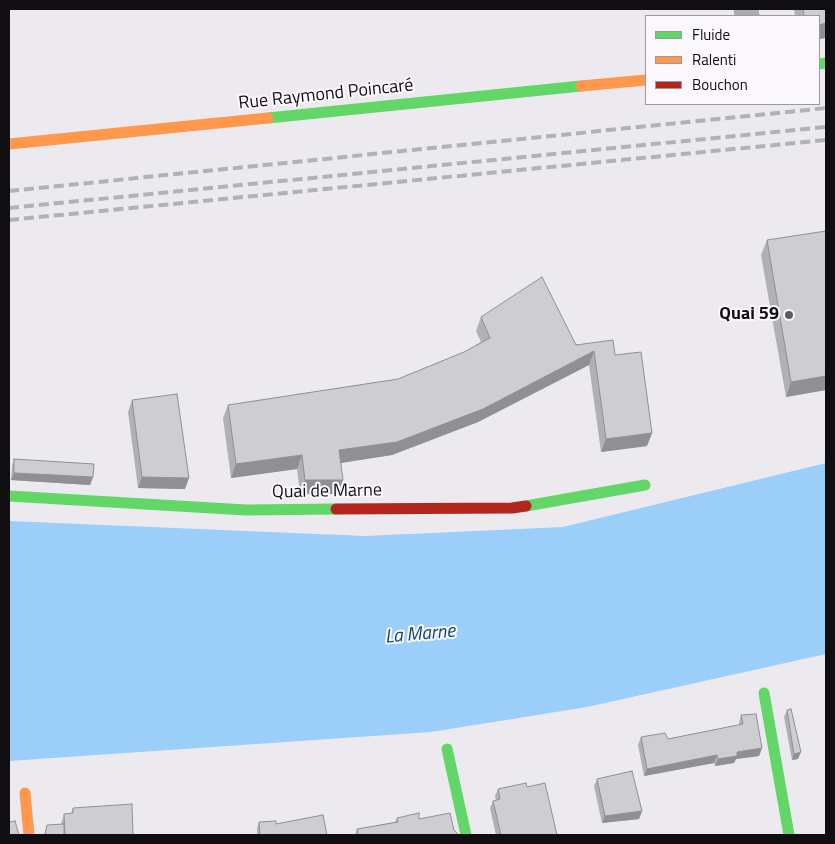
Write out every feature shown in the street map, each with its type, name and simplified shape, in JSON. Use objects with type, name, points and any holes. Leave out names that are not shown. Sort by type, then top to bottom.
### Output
[{"type":"street","name":"Rue Raymond Poincaré","points":[[9,144],[645,80]]},
{"type":"street","name":"Quai de Marne","points":[[9,496],[246,510],[512,508],[645,485]]},
{"type":"street","points":[[764,693],[789,835]]},
{"type":"street","points":[[447,749],[466,835]]},
{"type":"street","points":[[25,793],[29,835]]},
{"type":"water","name":"La Marne","points":[[826,463],[826,654],[587,707],[431,732],[9,761],[9,521],[365,536],[563,527]]},
{"type":"building","points":[[803,9],[826,9],[826,23],[820,25],[820,15],[804,15]]},
{"type":"building","points":[[826,231],[826,376],[791,382],[767,240]]},
{"type":"building","points":[[542,277],[576,345],[613,340],[615,355],[641,352],[652,433],[606,439],[594,351],[483,409],[397,442],[339,450],[343,480],[305,480],[302,455],[236,464],[228,405],[398,379],[464,352],[490,338],[481,317]]},
{"type":"building","points":[[177,394],[189,478],[142,477],[132,400]]},
{"type":"building","points":[[14,459],[94,464],[93,477],[14,473]]},
{"type":"building","points":[[791,709],[801,752],[794,754],[787,710]]},
{"type":"building","points":[[756,714],[762,748],[737,752],[737,756],[718,759],[717,755],[647,769],[641,737],[665,733],[668,739],[743,724],[741,715]]},
{"type":"building","points":[[632,771],[642,811],[605,816],[597,779]]},
{"type":"building","points":[[526,783],[527,787],[545,783],[557,835],[501,835],[493,801],[500,799],[498,789]]},
{"type":"building","points":[[132,804],[133,835],[65,835],[64,814],[73,813],[73,808]]},
{"type":"building","points":[[419,813],[419,819],[450,813],[454,830],[459,835],[358,835],[357,829],[398,822],[397,818]]},
{"type":"building","points":[[323,815],[327,835],[260,835],[259,822],[276,821],[276,824]]},
{"type":"building","points":[[15,821],[19,835],[9,835],[9,822]]},
{"type":"building","points":[[64,824],[64,835],[45,835],[47,825]]},
{"type":"railway","points":[[9,191],[826,108]]},
{"type":"railway","points":[[9,208],[826,127]]},
{"type":"railway","points":[[9,220],[826,140]]},
{"type":"traffic: fast","points":[[820,64],[826,63]]},
{"type":"traffic: fast","points":[[268,118],[581,86]]},
{"type":"traffic: fast","points":[[526,506],[645,485]]},
{"type":"traffic: fast","points":[[9,496],[246,510],[336,509]]},
{"type":"traffic: fast","points":[[764,693],[789,835]]},
{"type":"traffic: fast","points":[[447,749],[466,835]]},
{"type":"traffic: slow","points":[[581,86],[645,80]]},
{"type":"traffic: slow","points":[[9,144],[268,118]]},
{"type":"traffic: slow","points":[[25,793],[29,835]]},
{"type":"traffic: jam","points":[[336,509],[512,508],[526,506]]},
{"type":"place","name":"Quai 59","points":[[789,315]]}]
